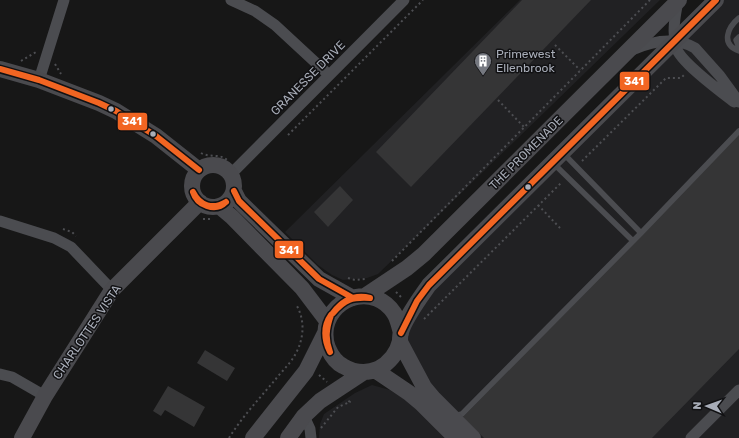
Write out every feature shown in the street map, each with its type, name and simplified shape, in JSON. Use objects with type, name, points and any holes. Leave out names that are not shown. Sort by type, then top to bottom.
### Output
[{"type":"main road","name":"THE PROMENADE","points":[[359,297],[387,282],[408,268],[424,254],[679,0]]},
{"type":"main road","points":[[288,438],[304,416],[320,401],[369,371],[384,366],[391,360],[396,352],[400,338],[413,310],[429,285],[716,0]]},
{"type":"main road","points":[[0,69],[39,80],[116,111],[156,136],[199,170]]},
{"type":"main road","points":[[456,438],[409,393],[369,371],[351,371],[336,361],[326,345],[326,327],[305,291],[235,220],[218,213],[212,207],[205,206],[200,202],[193,192],[192,186],[195,174],[199,170],[204,166],[216,165],[222,166],[231,174],[234,182],[234,191],[239,201],[319,279],[359,297],[376,299],[386,304],[393,312],[398,322],[400,338],[424,387],[473,438]]},
{"type":"main road","points":[[218,213],[234,191]]},
{"type":"main road","name":"CHARLOTTES VISTA","points":[[22,438],[45,396],[112,290],[200,202]]},
{"type":"main road","points":[[253,438],[306,371],[337,306],[344,301],[359,297]]},
{"type":"main road","points":[[433,415],[443,419],[452,417]]},
{"type":"street","points":[[39,80],[64,0]]},
{"type":"street","points":[[231,0],[255,11],[276,26],[329,75]]},
{"type":"street","name":"GRANESSE DRIVE","points":[[231,174],[404,0]]},
{"type":"street","points":[[679,0],[675,17],[676,49],[681,57],[693,68],[739,106]]},
{"type":"street","points":[[624,54],[641,46],[658,41],[675,41],[690,45],[695,48],[720,76],[739,102]]},
{"type":"street","points":[[0,221],[54,238],[71,248],[112,290]]},
{"type":"street","points":[[0,374],[12,377],[45,396]]},
{"type":"street","points":[[691,438],[739,390]]},
{"type":"street","points":[[304,416],[310,429],[311,438]]},
{"type":"lane","points":[[739,18],[728,31],[727,36],[728,41],[736,50],[739,49]]},
{"type":"lane","points":[[739,37],[736,40],[739,49]]},
{"type":"lane","points":[[452,417],[462,414],[634,241],[739,131]]},
{"type":"lane","points":[[558,158],[576,167],[641,233]]},
{"type":"lane","points":[[558,158],[567,176],[634,241]]},
{"type":"path","points":[[284,138],[423,0]]},
{"type":"path","points":[[389,264],[650,0]]},
{"type":"path","points":[[556,45],[580,70]]},
{"type":"path","points":[[576,167],[666,78],[681,78],[693,68]]},
{"type":"path","points":[[498,100],[524,126]]},
{"type":"path","points":[[387,282],[423,320],[567,176]]},
{"type":"path","points":[[538,205],[560,228]]},
{"type":"path","points":[[201,219],[218,213]]},
{"type":"path","points":[[348,278],[355,280],[367,278]]},
{"type":"path","points":[[229,438],[238,423],[290,362],[297,351],[304,331],[300,311],[295,302],[305,291]]},
{"type":"shaded area","points":[[520,0],[660,0],[378,274],[367,278],[343,280],[332,275],[318,265],[285,232]]},
{"type":"shaded area","points":[[716,0],[739,0],[739,438],[473,438],[434,399],[401,333],[417,301]]},
{"type":"shaded area","points":[[372,385],[390,390],[410,403],[448,438],[319,438],[320,424],[324,414],[355,393]]},
{"type":"building","name":"Primewest Ellenbrook","points":[[522,0],[591,0],[411,187],[376,152]]},
{"type":"building","points":[[739,134],[739,349],[652,438],[484,438],[463,417]]},
{"type":"building","points":[[340,186],[353,200],[328,227],[314,212]]},
{"type":"building","points":[[205,350],[235,368],[227,381],[197,363]]},
{"type":"building","points":[[168,386],[205,407],[194,427],[165,410],[161,416],[153,411]]},
{"type":"transit line","name":"341","points":[[401,333],[417,301],[429,285],[716,0]]},
{"type":"transit line","name":"341","points":[[0,69],[39,80],[116,111],[156,136],[199,170]]},
{"type":"transit line","name":"341","points":[[234,191],[239,201],[319,279],[353,298]]},
{"type":"transit line","name":"341","points":[[193,192],[199,201],[207,205],[216,206],[226,202]]},
{"type":"transit line","name":"341","points":[[193,192],[198,201],[207,206],[217,207],[226,202]]},
{"type":"transit line","name":"341","points":[[333,313],[349,299],[359,297],[370,298]]},
{"type":"transit line","name":"341","points":[[333,313],[349,300],[370,298]]},
{"type":"transit line","name":"341","points":[[330,352],[326,343],[325,333],[328,319],[331,315]]},
{"type":"transit line","name":"341","points":[[330,352],[327,343],[327,334],[331,315]]},
{"type":"place","name":"Primewest Ellenbrook","points":[[483,76]]}]
